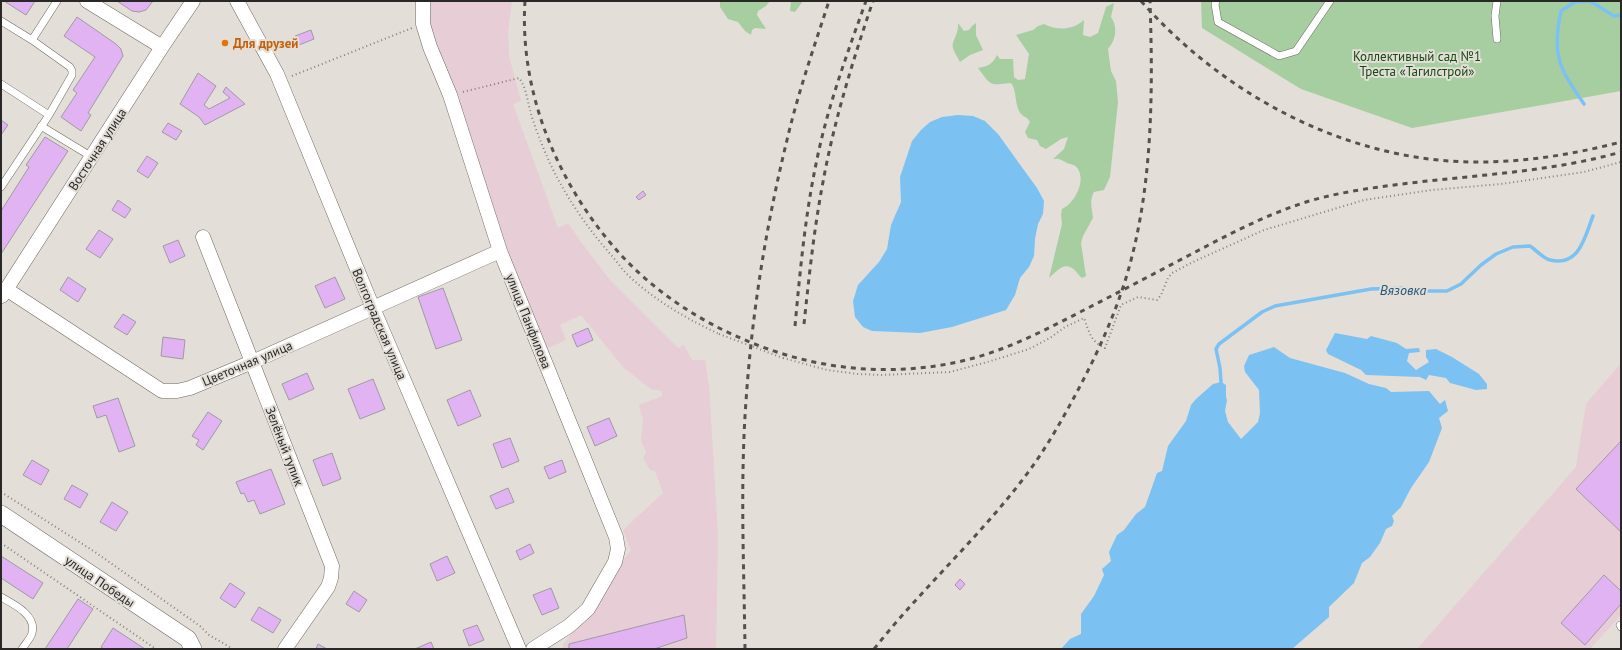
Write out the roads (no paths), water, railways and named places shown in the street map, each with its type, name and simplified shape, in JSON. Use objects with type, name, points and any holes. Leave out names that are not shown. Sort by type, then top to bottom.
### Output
[{"type":"street","points":[[88,1],[162,47]]},
{"type":"street","name":"Восточная улица","points":[[3,290],[92,157],[193,1]]},
{"type":"street","name":"Волгоградская улица","points":[[237,1],[279,81],[373,308],[519,649]]},
{"type":"street","name":"улица Панфилова","points":[[423,1],[423,24],[435,63],[450,95],[500,251],[616,537],[618,548],[615,562],[588,608],[569,626],[533,649]]},
{"type":"street","name":"Зелёный тупик","points":[[203,237],[332,566],[331,578],[328,587],[285,649]]},
{"type":"street","name":"Цветочная улица","points":[[3,290],[162,391],[177,391],[190,388],[252,362],[500,251]]},
{"type":"street","name":"улица Победы","points":[[1,514],[188,639],[194,648]]},
{"type":"lane","points":[[32,40],[57,1]]},
{"type":"lane","points":[[1216,1],[1215,4],[1218,22],[1279,56],[1296,50],[1330,1]]},
{"type":"lane","points":[[1497,1],[1495,16],[1497,39]]},
{"type":"lane","points":[[1,21],[32,40],[70,67],[72,71],[72,75],[48,115],[1,188]]},
{"type":"lane","points":[[1,84],[48,115]]},
{"type":"lane","points":[[41,126],[92,157]]},
{"type":"lane","points":[[1,596],[26,613],[32,622],[32,632],[22,649]]},
{"type":"water","points":[[958,115],[973,116],[985,121],[998,134],[1037,188],[1044,201],[1043,214],[1038,224],[1035,239],[1034,256],[1029,267],[1020,278],[1015,295],[1006,310],[952,327],[920,333],[872,331],[863,327],[855,317],[853,301],[858,285],[879,262],[887,249],[891,225],[901,202],[900,177],[912,141],[930,122],[942,117]]},
{"type":"water","points":[[1335,333],[1367,339],[1371,336],[1397,343],[1406,349],[1419,348],[1420,352],[1409,353],[1407,361],[1416,370],[1429,362],[1426,357],[1426,350],[1436,349],[1479,374],[1487,384],[1487,389],[1476,390],[1450,383],[1446,378],[1429,375],[1426,380],[1420,377],[1366,375],[1361,370],[1328,354],[1326,350]]},
{"type":"water","points":[[1274,347],[1290,358],[1345,373],[1369,384],[1386,388],[1391,392],[1429,391],[1440,404],[1445,400],[1448,411],[1439,418],[1442,428],[1429,462],[1411,488],[1401,507],[1392,516],[1394,521],[1392,526],[1386,529],[1380,543],[1370,557],[1362,563],[1354,583],[1329,607],[1329,617],[1292,649],[1061,649],[1070,639],[1081,634],[1081,614],[1094,596],[1104,575],[1102,569],[1111,561],[1109,552],[1117,535],[1124,530],[1136,514],[1145,507],[1157,473],[1162,471],[1168,446],[1186,421],[1191,405],[1213,384],[1221,382],[1226,385],[1227,400],[1225,411],[1228,422],[1241,439],[1258,422],[1260,413],[1259,390],[1245,372],[1244,366],[1249,355]]},
{"type":"waterway","name":"Вязовка","points":[[1584,104],[1569,81],[1560,61],[1557,40],[1561,11],[1575,2],[1590,1],[1614,16],[1621,15]]},
{"type":"waterway","name":"Вязовка","points":[[1221,382],[1216,349],[1219,344],[1262,312],[1275,306],[1371,289],[1399,288],[1427,291],[1447,291],[1461,284],[1481,265],[1496,254],[1513,247],[1530,246],[1550,260],[1560,261],[1568,259],[1580,248],[1593,216]]},
{"type":"railway","points":[[525,1],[525,36],[529,70],[536,104],[548,137],[562,169],[579,200],[621,255],[653,285],[688,311],[707,322],[768,349],[815,362],[839,366],[888,370],[913,369],[938,366],[978,357],[1026,339],[1252,223],[1306,202],[1351,191],[1549,167],[1621,152]]},
{"type":"railway","points":[[745,649],[743,463],[746,401],[756,302],[766,237],[791,122],[829,1]]},
{"type":"railway","points":[[795,326],[801,265],[812,184],[826,122],[838,81],[866,1]]},
{"type":"railway","points":[[804,324],[814,235],[827,159],[858,46],[873,1]]},
{"type":"railway","points":[[1141,1],[1173,34],[1209,65],[1248,92],[1288,115],[1331,134],[1376,149],[1422,158],[1488,162],[1526,160],[1583,151],[1621,142]]},
{"type":"railway","points":[[874,649],[985,525],[1028,472],[1065,414],[1105,335],[1126,278],[1142,210],[1151,106],[1150,1]]},
{"type":"place","name":"Для друзей","points":[[225,43]]},
{"type":"park label","name":"Коллективный сад №1 Треста «Тагилстрой»","points":[[1417,64]]}]
